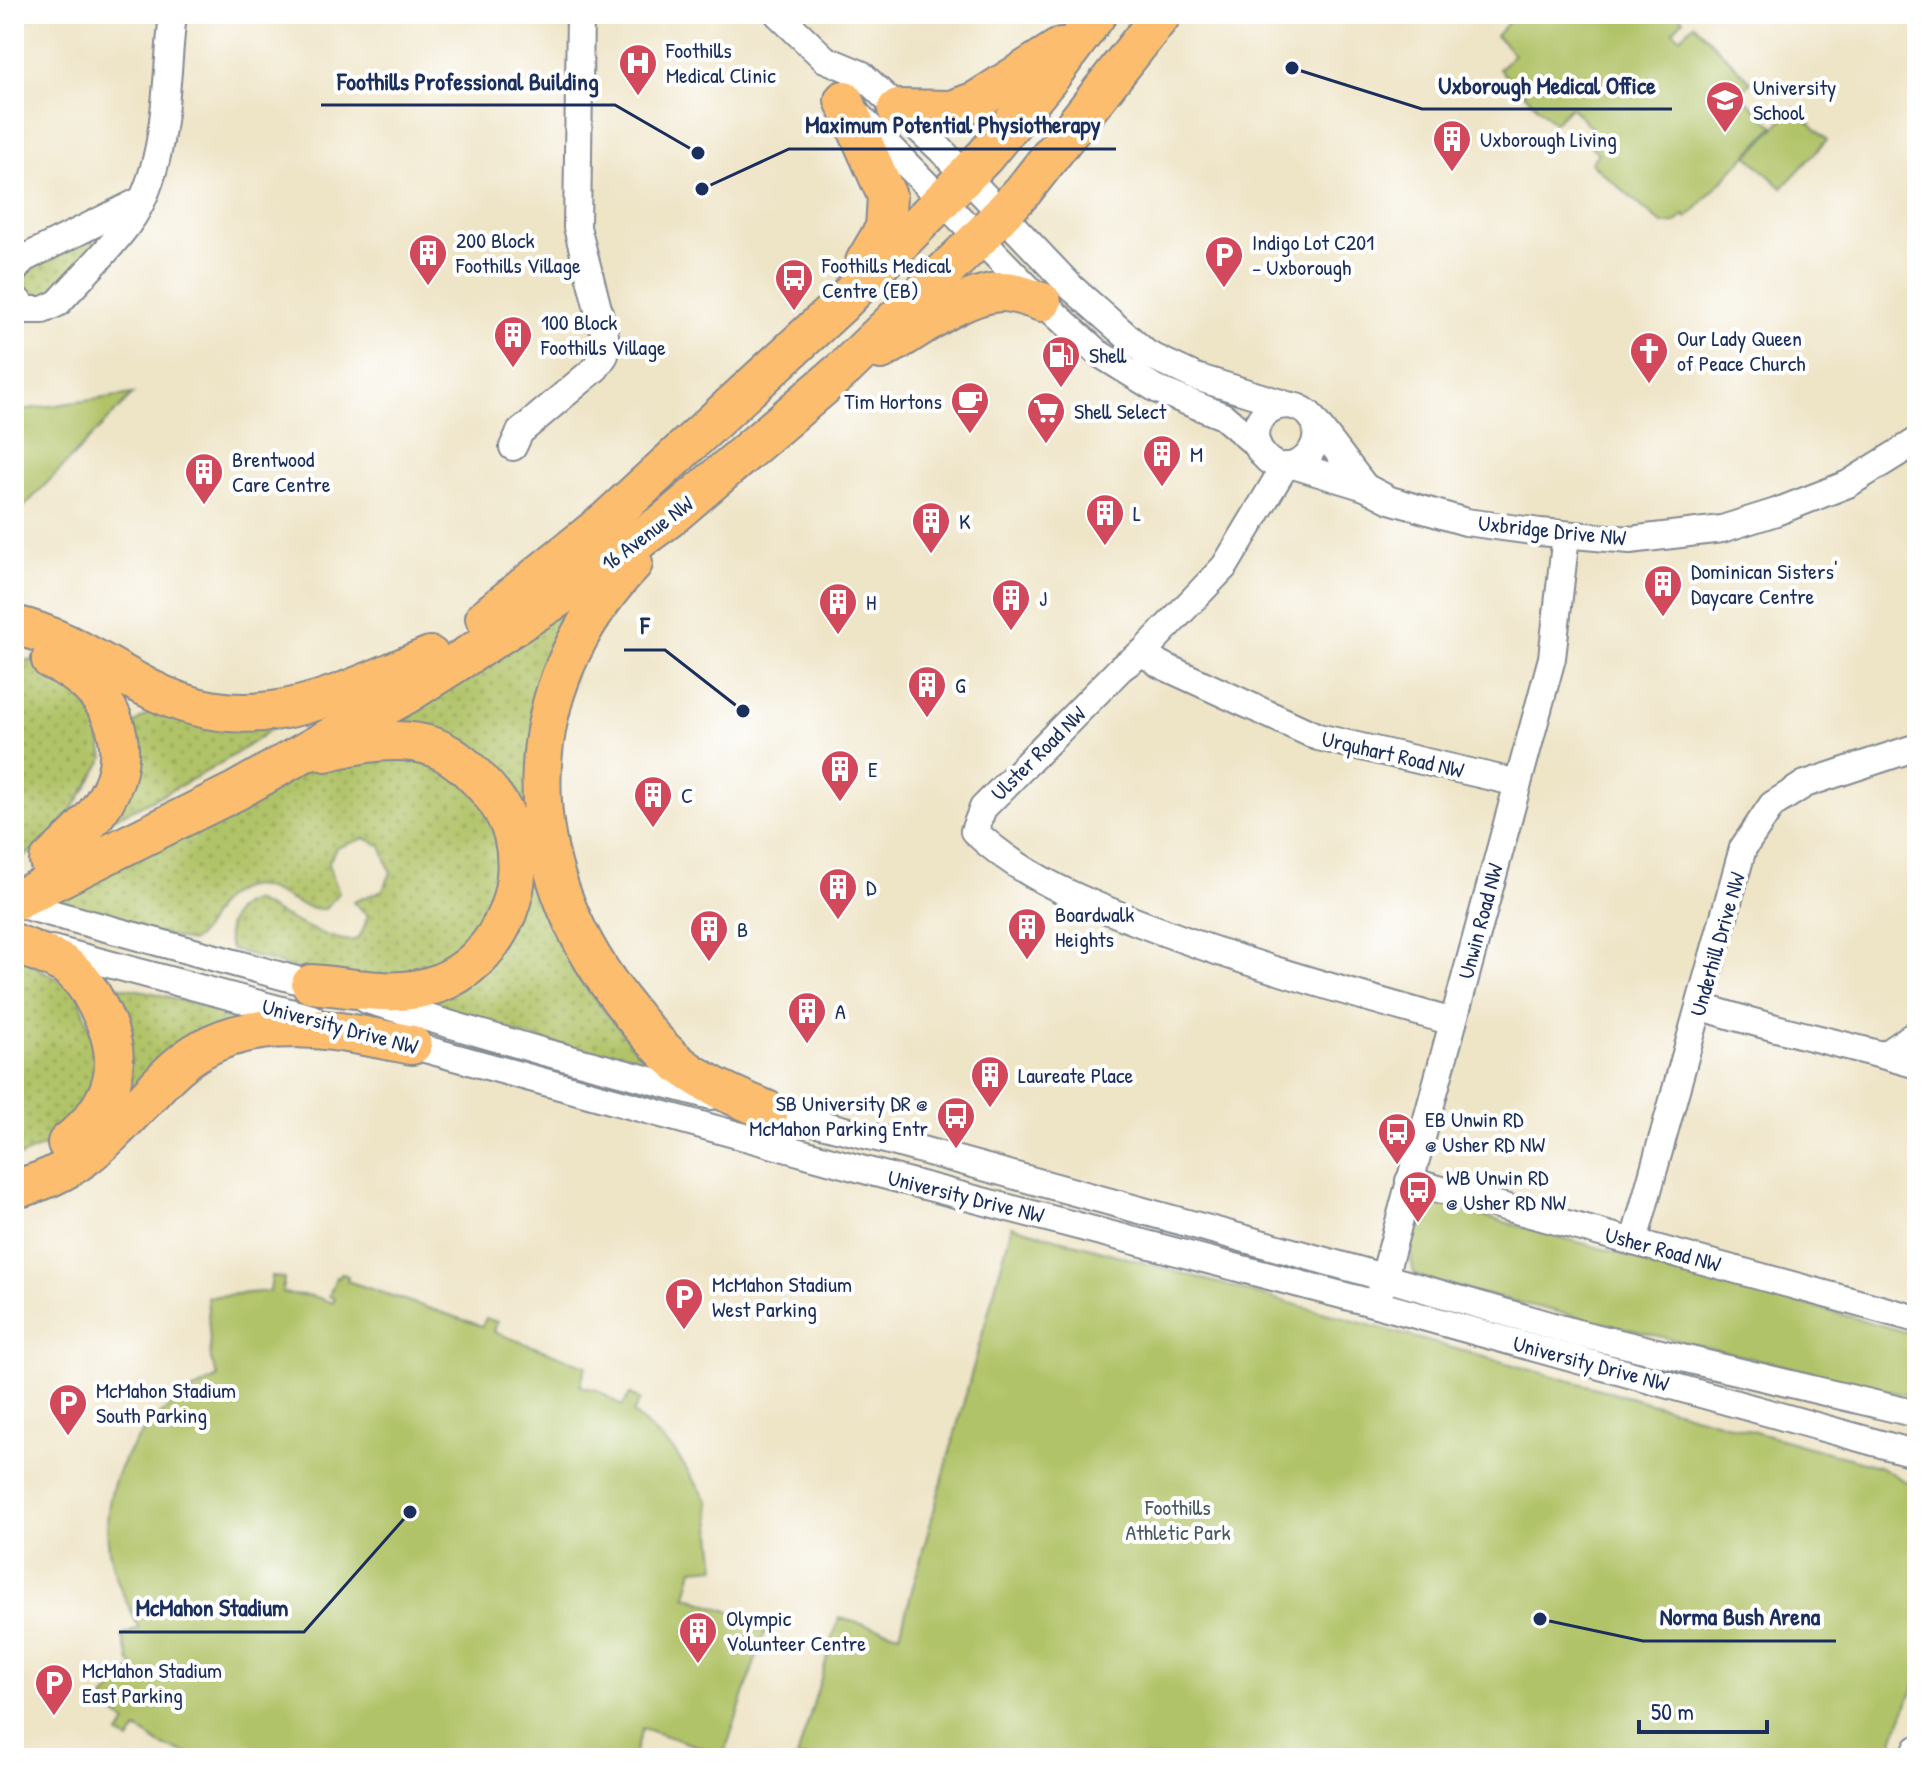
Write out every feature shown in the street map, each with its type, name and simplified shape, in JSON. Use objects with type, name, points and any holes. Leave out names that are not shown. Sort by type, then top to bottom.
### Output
[{"type":"highway","points":[[897,109],[952,110],[976,101],[1065,44],[1096,14]]},
{"type":"highway","name":"16 Avenue NW","points":[[14,878],[64,865],[289,763],[488,644],[618,557],[668,519],[846,367],[975,205],[1051,76],[1096,14]]},
{"type":"highway","points":[[975,205],[1128,14]]},
{"type":"highway","name":"16 Avenue NW","points":[[14,902],[64,865],[352,708],[541,575],[608,519],[840,305],[975,205],[1023,191],[1162,14]]},
{"type":"highway","points":[[840,305],[885,228],[888,210],[880,176],[844,100]]},
{"type":"highway","points":[[846,367],[982,295],[1002,292],[1042,302]]},
{"type":"highway","points":[[668,519],[595,608],[560,674],[548,722],[540,788],[548,843],[558,885],[579,935],[596,969],[632,1013],[673,1059],[718,1089],[769,1111]]},
{"type":"highway","points":[[14,625],[52,636],[82,650],[163,696],[226,714],[254,714],[306,705],[430,656]]},
{"type":"highway","points":[[14,649],[31,651],[85,679],[100,694],[116,729],[118,766],[106,800],[64,865]]},
{"type":"highway","points":[[289,763],[364,743],[419,743],[435,747],[458,759],[486,787],[503,811],[513,834],[516,858],[516,884],[496,938],[460,972],[438,984],[408,991],[379,992],[311,984]]},
{"type":"highway","points":[[14,941],[65,966],[88,988],[115,1048],[108,1092],[97,1115],[60,1149],[14,1168]]},
{"type":"highway","points":[[14,1189],[35,1184],[85,1160],[109,1139],[180,1063],[212,1043],[257,1031],[279,1029],[361,1035],[412,1045]]},
{"type":"street","points":[[14,297],[27,310],[43,310],[58,303],[129,224],[142,200],[159,150],[173,14]]},
{"type":"street","points":[[513,447],[520,432],[596,368],[605,355],[605,336],[577,227],[580,14]]},
{"type":"street","points":[[778,14],[825,59],[861,74],[897,109],[975,205],[1042,302],[1098,353],[1158,390],[1223,416],[1258,446],[1269,460],[1289,466],[1309,456],[1317,440],[1315,422],[1302,408],[1196,377],[1147,354],[975,205],[844,100],[825,59]]},
{"type":"street","points":[[14,271],[23,259],[142,200]]},
{"type":"street","points":[[1258,446],[1256,437],[1260,418],[1266,411],[1284,404]]},
{"type":"street","name":"Uxbridge Drive NW","points":[[1315,422],[1365,487]]},
{"type":"street","name":"Uxbridge Drive NW","points":[[1289,466],[1365,487],[1390,500],[1466,522],[1630,540],[1722,529],[1848,484],[1917,441]]},
{"type":"street","name":"Ulster Road NW","points":[[1289,466],[1225,566],[1143,652],[1121,668],[983,808],[974,831],[994,851],[1033,876],[1111,913],[1271,971],[1453,1022]]},
{"type":"street","name":"Unwin Road NW","points":[[1376,1304],[1552,658],[1566,535]]},
{"type":"street","name":"Urquhart Road NW","points":[[1143,652],[1159,664],[1318,737],[1518,783]]},
{"type":"street","name":"Underhill Drive NW","points":[[1634,1241],[1743,848],[1772,805],[1805,784],[1917,747]]},
{"type":"street","name":"University Drive NW","points":[[14,902],[544,1052],[889,1141],[1577,1333],[1917,1414]]},
{"type":"street","name":"University Drive NW","points":[[14,941],[1376,1304],[1917,1454]]},
{"type":"street","points":[[1700,1006],[1917,1065]]},
{"type":"street","points":[[1885,1055],[1917,1033]]},
{"type":"street","name":"Usher Road NW","points":[[1409,1181],[1917,1319]]},
{"type":"street","points":[[1860,1438],[1917,1473]]},
{"type":"street","points":[[1913,1758],[1917,1749]]},
{"type":"green space","points":[[1516,14],[1678,14],[1683,20],[1673,31],[1680,37],[1694,24],[1751,82],[1740,94],[1774,126],[1687,218],[1684,215],[1676,223],[1662,224],[1591,163],[1598,153],[1582,137],[1591,127],[1570,107],[1554,123],[1499,69],[1514,54],[1496,36]]},
{"type":"green space","points":[[1794,108],[1827,140],[1782,188],[1748,156]]},
{"type":"green space","points":[[92,239],[94,246],[47,296],[30,297],[22,284],[26,270]]},
{"type":"green space","points":[[133,394],[14,517],[14,411]]},
{"type":"green space","points":[[594,585],[533,854],[548,918],[561,946],[593,997],[657,1069],[400,1004],[452,990],[526,846],[393,726]]},
{"type":"green space","points":[[14,659],[33,661],[92,695],[104,758],[54,831],[14,862]]},
{"type":"green space","points":[[157,707],[275,726],[212,768],[101,825],[128,728]]},
{"type":"green space","points":[[406,749],[488,798],[509,884],[447,972],[328,979],[231,949],[228,927],[234,913],[253,901],[323,934],[338,939],[358,938],[368,915],[353,902],[383,890],[391,873],[381,846],[365,838],[336,848],[328,864],[339,893],[325,909],[311,908],[275,892],[251,886],[225,898],[191,942],[47,903],[321,764]]},
{"type":"green space","points":[[14,954],[77,990],[103,1070],[55,1141],[14,1159]]},
{"type":"green space","points":[[104,984],[149,992],[260,1021],[90,1133]]},
{"type":"green space","points":[[1431,1204],[1917,1335],[1917,1398],[1429,1281],[1414,1273],[1411,1246],[1414,1228]]},
{"type":"green space","name":"Foothills Athletic Park","points":[[1012,1226],[1881,1467],[1917,1488],[1917,1679],[1894,1738],[1890,1758],[797,1758],[839,1618],[900,1634]]},
{"type":"green space","points":[[341,1273],[348,1276],[347,1281],[482,1326],[486,1318],[497,1322],[494,1332],[586,1366],[580,1386],[597,1390],[622,1406],[630,1394],[640,1400],[633,1413],[674,1451],[708,1501],[716,1567],[693,1569],[686,1596],[767,1625],[724,1755],[642,1728],[635,1752],[638,1758],[202,1758],[163,1746],[137,1729],[129,1741],[119,1735],[126,1723],[101,1702],[134,1666],[122,1636],[139,1628],[118,1581],[109,1550],[107,1521],[111,1493],[120,1468],[150,1424],[193,1390],[218,1377],[211,1360],[207,1297],[270,1291],[272,1276],[284,1278],[282,1293],[313,1296],[333,1303],[335,1299],[329,1296],[336,1277],[339,1278]]},
{"type":"place","name":"Uxborough Medical Office","points":[[1292,68]]},
{"type":"place","name":"Foothills Medical Clinic","points":[[638,97]]},
{"type":"place","name":"University School","points":[[1725,134]]},
{"type":"place","name":"Foothills Professional Building","points":[[698,153]]},
{"type":"place","name":"Uxborough Living","points":[[1452,173]]},
{"type":"place","name":"Maximum Potential Physiotherapy","points":[[702,189]]},
{"type":"place","name":"200 Block Foothills Village","points":[[428,287]]},
{"type":"place","name":"Indigo Lot C201 – Uxborough","points":[[1224,289]]},
{"type":"place","name":"Foothills Medical Centre (EB)","points":[[794,312]]},
{"type":"place","name":"100 Block Foothills Village","points":[[513,369]]},
{"type":"place","name":"Our Lady Queen of Peace Church","points":[[1649,385]]},
{"type":"place","name":"Shell","points":[[1061,389]]},
{"type":"place","name":"Tim Hortons","points":[[970,435]]},
{"type":"place","name":"Shell Select","points":[[1046,445]]},
{"type":"place","name":"M","points":[[1162,488]]},
{"type":"place","name":"Brentwood Care Centre","points":[[204,506]]},
{"type":"place","name":"L","points":[[1105,547]]},
{"type":"place","name":"K","points":[[931,555]]},
{"type":"place","name":"Dominican Sisters' Daycare Centre","points":[[1663,618]]},
{"type":"place","name":"J","points":[[1011,632]]},
{"type":"place","name":"H","points":[[838,636]]},
{"type":"place","name":"F","points":[[743,711]]},
{"type":"place","name":"G","points":[[927,719]]},
{"type":"place","name":"E","points":[[840,803]]},
{"type":"place","name":"C","points":[[653,829]]},
{"type":"place","name":"D","points":[[838,921]]},
{"type":"place","name":"Boardwalk Heights","points":[[1027,961]]},
{"type":"place","name":"B","points":[[709,963]]},
{"type":"place","name":"A","points":[[807,1045]]},
{"type":"place","name":"Laureate Place","points":[[990,1109]]},
{"type":"place","name":"SB University DR @ McMahon Parking Entr","points":[[956,1150]]},
{"type":"place","name":"EB Unwin RD @ Usher RD NW","points":[[1397,1166]]},
{"type":"place","name":"WB Unwin RD @ Usher RD NW","points":[[1418,1224]]},
{"type":"place","name":"McMahon Stadium West Parking","points":[[684,1331]]},
{"type":"place","name":"McMahon Stadium South Parking","points":[[68,1437]]},
{"type":"place","name":"McMahon Stadium","points":[[410,1512]]},
{"type":"place","name":"Norma Bush Arena","points":[[1540,1619]]},
{"type":"place","name":"Olympic Volunteer Centre","points":[[698,1665]]},
{"type":"place","name":"McMahon Stadium East Parking","points":[[54,1717]]}]
